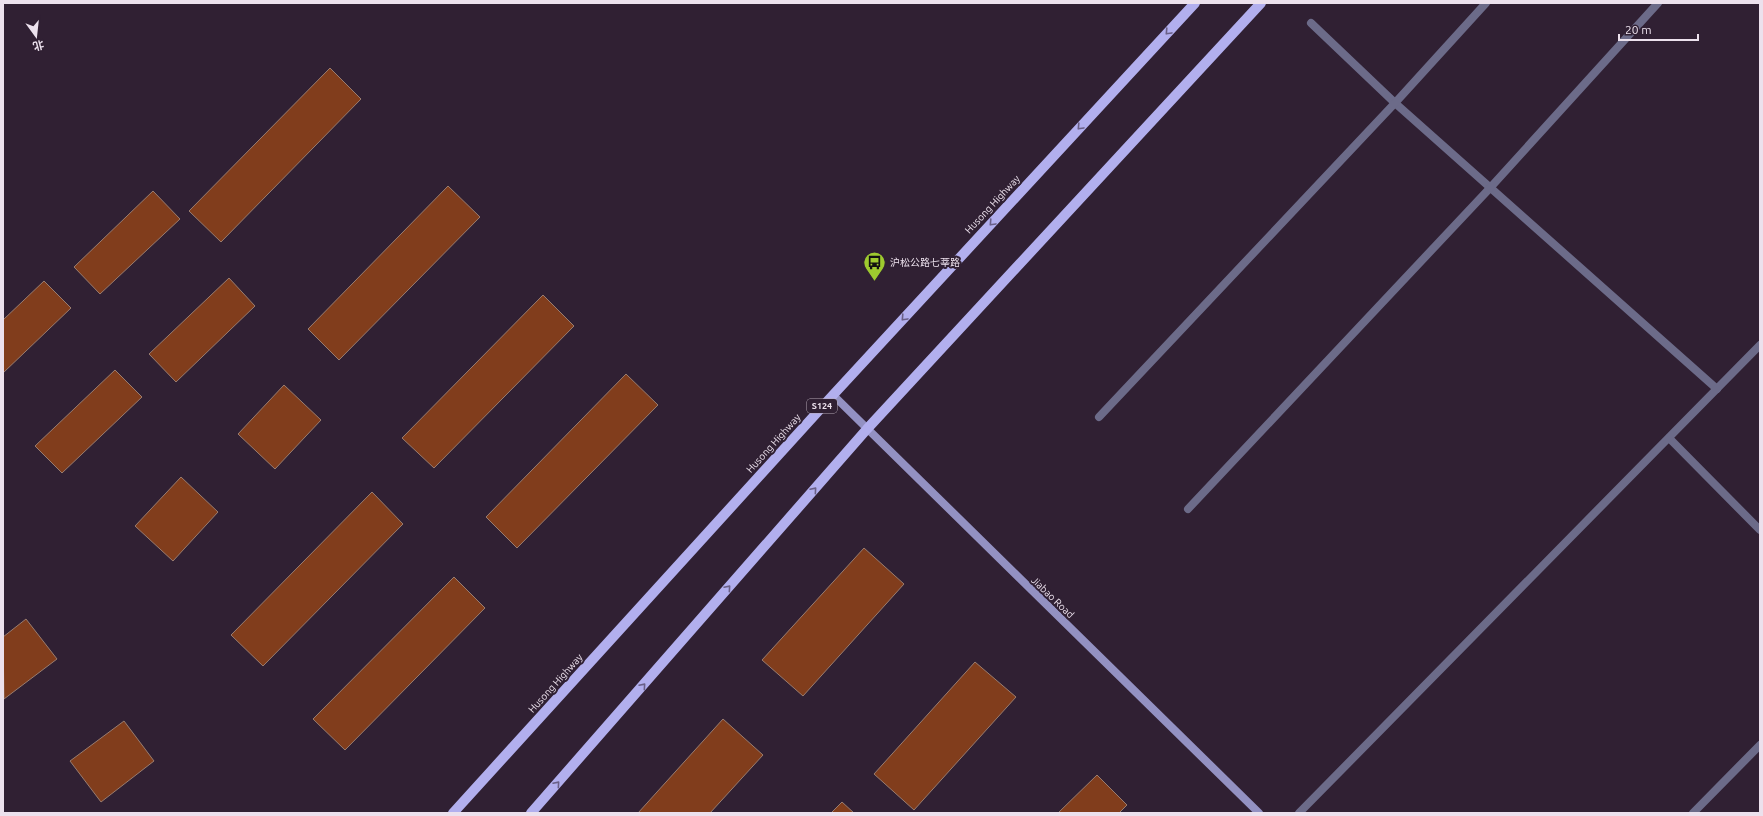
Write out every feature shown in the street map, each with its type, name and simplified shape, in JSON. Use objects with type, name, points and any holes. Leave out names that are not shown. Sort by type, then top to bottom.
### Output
[{"type":"main road","name":"Husong Highway","points":[[453,813],[833,395],[1195,3]]},
{"type":"main road","points":[[532,813],[867,429],[1261,3]]},
{"type":"street","points":[[1099,417],[1395,103],[1486,3]]},
{"type":"street","points":[[1188,509],[1490,188],[1658,3]]},
{"type":"street","points":[[1311,22],[1395,103],[1717,389]]},
{"type":"street","points":[[1299,813],[1760,345]]},
{"type":"street","name":"Jiabao Road","points":[[833,395],[1259,813]]},
{"type":"street","points":[[1669,438],[1760,530]]},
{"type":"street","points":[[1693,813],[1760,745]]},
{"type":"building","points":[[330,68],[361,99],[221,242],[189,211]]},
{"type":"building","points":[[448,186],[480,217],[339,360],[308,329]]},
{"type":"building","points":[[153,191],[180,219],[100,294],[74,267]]},
{"type":"building","points":[[229,278],[255,306],[176,382],[149,354]]},
{"type":"building","points":[[44,281],[71,308],[3,373],[3,320]]},
{"type":"building","points":[[543,295],[574,326],[434,468],[402,438]]},
{"type":"building","points":[[115,370],[142,397],[62,473],[35,446]]},
{"type":"building","points":[[626,374],[658,405],[517,548],[486,517]]},
{"type":"building","points":[[284,385],[321,420],[275,469],[238,434]]},
{"type":"building","points":[[181,477],[218,512],[173,561],[135,526]]},
{"type":"building","points":[[372,492],[403,524],[263,666],[231,635]]},
{"type":"building","points":[[864,548],[904,584],[803,696],[762,660]]},
{"type":"building","points":[[454,577],[485,608],[345,750],[313,719]]},
{"type":"building","points":[[26,619],[57,659],[4,699],[3,637]]},
{"type":"building","points":[[975,662],[1016,697],[914,810],[874,774]]},
{"type":"building","points":[[723,719],[763,755],[710,813],[638,813]]},
{"type":"building","points":[[124,721],[154,761],[101,802],[70,761]]},
{"type":"building","points":[[1097,775],[1127,805],[1119,813],[1058,813]]},
{"type":"building","points":[[842,802],[854,813],[831,813]]},
{"type":"place","name":"沪松公路七莘路","points":[[875,282]]}]
